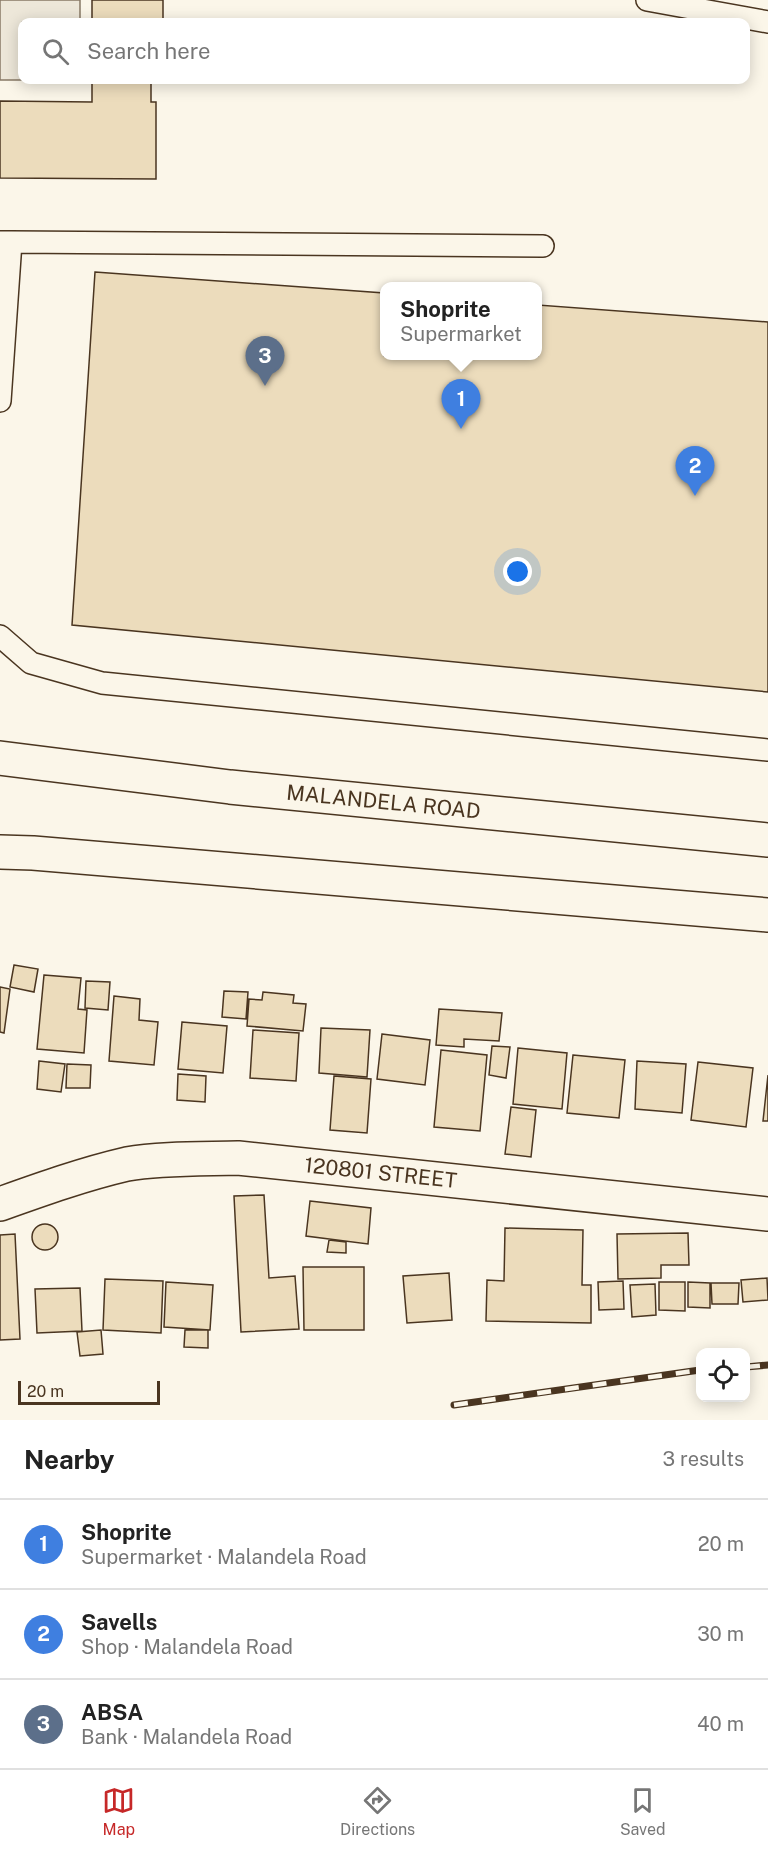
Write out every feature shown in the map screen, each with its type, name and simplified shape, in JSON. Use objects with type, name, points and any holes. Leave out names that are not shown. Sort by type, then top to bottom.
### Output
[{"type":"main road","name":"MALANDELA ROAD","points":[[0,758],[231,787],[768,840]]},
{"type":"main road","points":[[0,852],[768,915]]},
{"type":"main road","name":"120801 STREET","points":[[0,1204],[70,1179],[129,1164],[238,1158],[768,1214]]},
{"type":"lane","points":[[647,0],[746,18]]},
{"type":"lane","points":[[750,19],[768,22]]},
{"type":"lane","points":[[0,401],[5,242],[543,246]]},
{"type":"lane","points":[[0,636],[31,663],[102,683],[768,750]]},
{"type":"shaded area","points":[[0,0],[80,0],[80,18],[18,18],[18,80],[0,80]]},
{"type":"building","points":[[92,0],[163,0],[163,18],[92,18]]},
{"type":"building","points":[[92,84],[151,84],[151,102],[156,102],[156,179],[0,178],[0,101],[92,102]]},
{"type":"building","points":[[95,272],[380,293],[380,360],[542,360],[542,305],[768,322],[768,692],[72,625]]},
{"type":"building","points":[[14,965],[38,969],[34,992],[10,987]]},
{"type":"building","points":[[44,975],[81,978],[78,1009],[87,1010],[84,1053],[37,1049]]},
{"type":"building","points":[[86,981],[110,982],[108,1010],[85,1008]]},
{"type":"building","points":[[0,987],[10,989],[4,1033],[0,1032]]},
{"type":"building","points":[[224,991],[248,992],[246,1019],[222,1017]]},
{"type":"building","points":[[263,992],[294,995],[293,1003],[306,1004],[303,1031],[247,1026],[249,999],[262,1000]]},
{"type":"building","points":[[114,996],[140,999],[139,1020],[158,1022],[154,1065],[109,1061]]},
{"type":"building","points":[[439,1009],[502,1013],[499,1041],[464,1039],[464,1047],[436,1045]]},
{"type":"building","points":[[182,1022],[227,1026],[223,1073],[178,1069]]},
{"type":"building","points":[[321,1028],[370,1030],[367,1077],[319,1073]]},
{"type":"building","points":[[253,1030],[299,1033],[296,1081],[250,1078]]},
{"type":"building","points":[[382,1034],[430,1040],[425,1085],[377,1079]]},
{"type":"building","points":[[492,1046],[510,1047],[506,1078],[489,1075]]},
{"type":"building","points":[[518,1048],[567,1053],[562,1109],[513,1104]]},
{"type":"building","points":[[441,1050],[487,1055],[480,1131],[434,1127]]},
{"type":"building","points":[[573,1055],[625,1060],[619,1118],[567,1113]]},
{"type":"building","points":[[39,1061],[65,1064],[61,1092],[37,1089]]},
{"type":"building","points":[[637,1061],[686,1064],[682,1113],[635,1109]]},
{"type":"building","points":[[698,1062],[753,1068],[746,1127],[691,1120]]},
{"type":"building","points":[[67,1064],[91,1065],[90,1088],[66,1088]]},
{"type":"building","points":[[178,1074],[206,1076],[205,1102],[177,1100]]},
{"type":"building","points":[[768,1075],[768,1121],[763,1121]]},
{"type":"building","points":[[334,1076],[371,1079],[367,1133],[330,1130]]},
{"type":"building","points":[[511,1107],[536,1110],[531,1157],[505,1154]]},
{"type":"building","points":[[264,1195],[269,1278],[295,1276],[299,1329],[241,1332],[234,1196]]},
{"type":"building","points":[[310,1201],[371,1208],[368,1244],[306,1236]]},
{"type":"building","points":[[45,1224],[54,1228],[58,1237],[54,1246],[45,1250],[36,1246],[32,1237],[36,1228]]},
{"type":"building","points":[[505,1228],[583,1230],[582,1285],[591,1285],[591,1323],[486,1321],[487,1280],[504,1281]]},
{"type":"building","points":[[688,1233],[689,1265],[661,1265],[661,1278],[618,1279],[617,1234]]},
{"type":"building","points":[[15,1234],[20,1339],[0,1340],[0,1235]]},
{"type":"building","points":[[329,1240],[346,1242],[346,1253],[327,1252]]},
{"type":"building","points":[[303,1267],[364,1267],[364,1330],[304,1330]]},
{"type":"building","points":[[449,1273],[452,1320],[407,1323],[403,1276]]},
{"type":"building","points":[[767,1278],[768,1300],[743,1302],[741,1280]]},
{"type":"building","points":[[105,1279],[163,1281],[161,1333],[103,1330]]},
{"type":"building","points":[[623,1281],[624,1309],[599,1310],[598,1282]]},
{"type":"building","points":[[166,1282],[213,1285],[210,1330],[164,1327]]},
{"type":"building","points":[[659,1282],[685,1282],[685,1311],[659,1310]]},
{"type":"building","points":[[688,1282],[710,1283],[710,1308],[688,1307]]},
{"type":"building","points":[[711,1283],[739,1283],[738,1304],[712,1304]]},
{"type":"building","points":[[655,1284],[656,1315],[632,1317],[630,1285]]},
{"type":"building","points":[[80,1288],[82,1331],[37,1333],[35,1289]]},
{"type":"building","points":[[101,1330],[103,1354],[80,1356],[77,1332]]},
{"type":"building","points":[[185,1330],[208,1330],[208,1348],[184,1347]]},
{"type":"railway","points":[[750,1367],[768,1365]]},
{"type":"railway","points":[[454,1405],[696,1371]]},
{"type":"place","name":"ABSA","points":[[265,386]]},
{"type":"place","name":"Shoprite","points":[[461,429]]},
{"type":"place","name":"Savells","points":[[695,496]]}]
